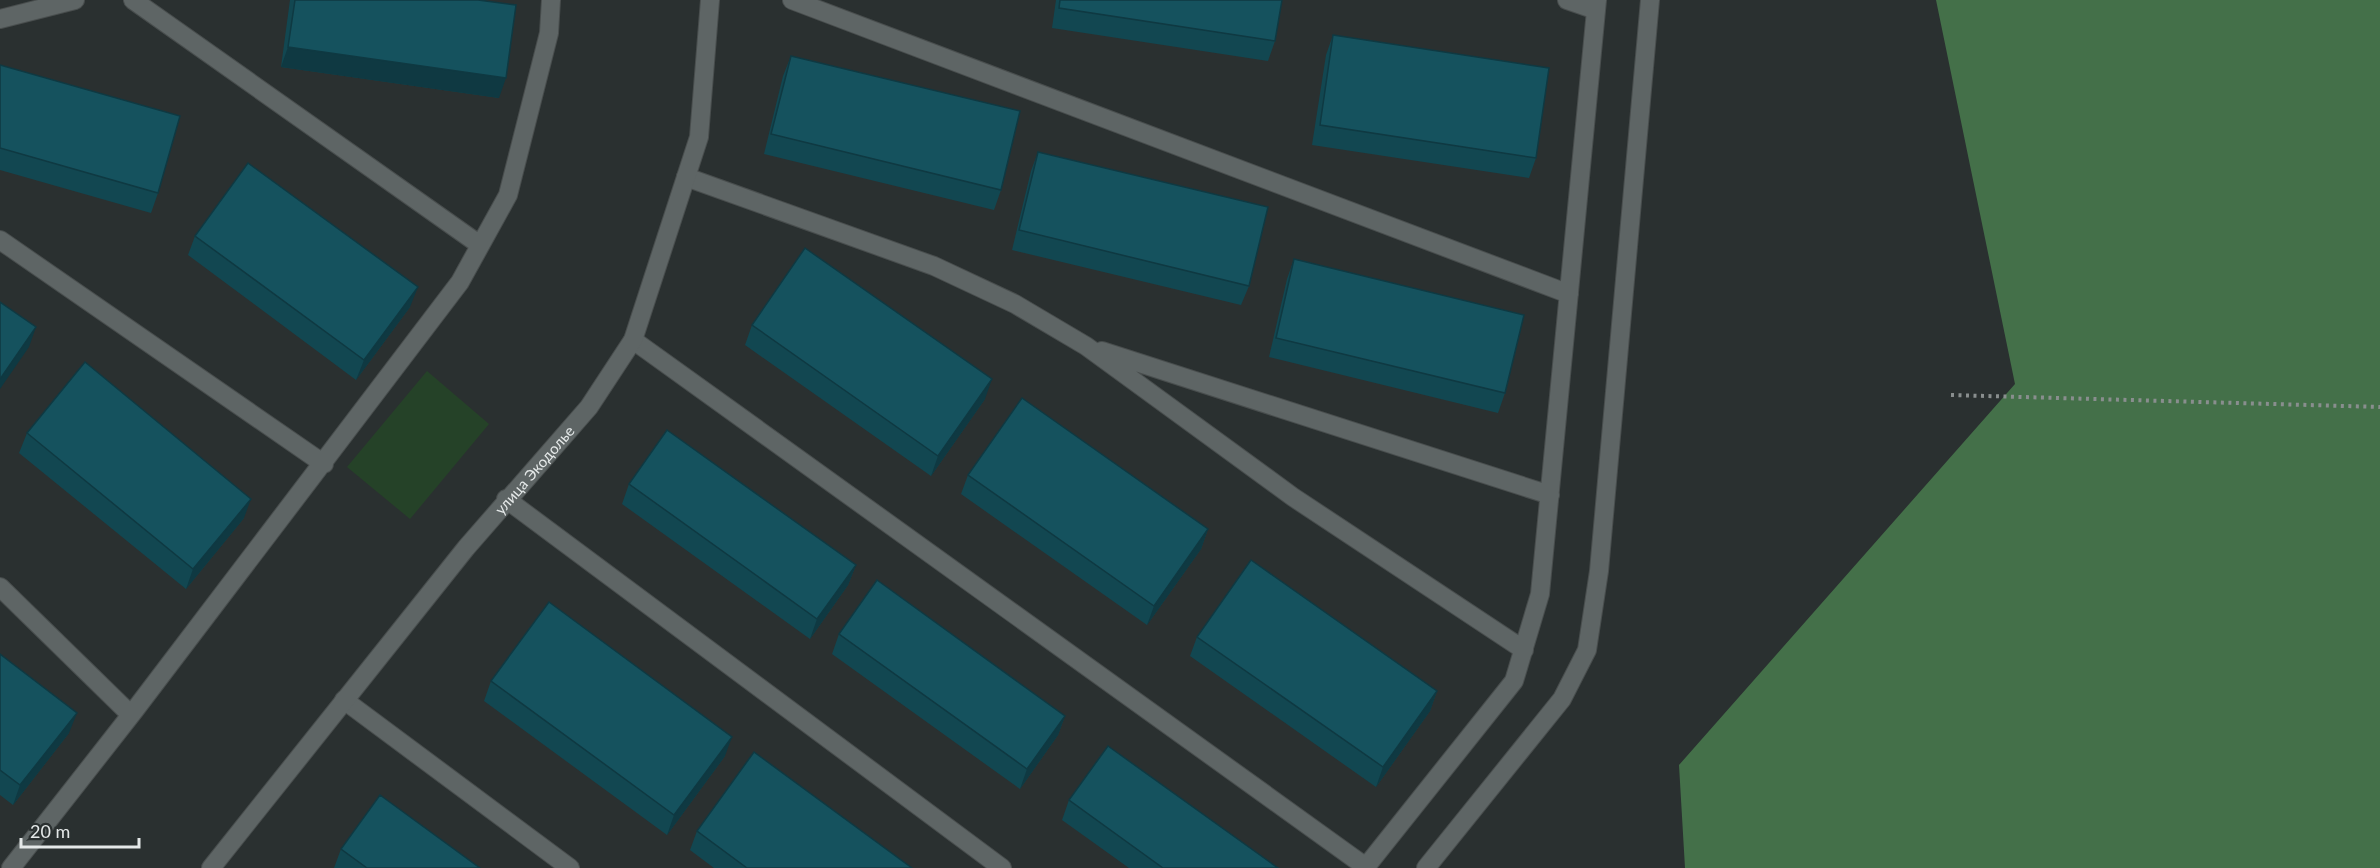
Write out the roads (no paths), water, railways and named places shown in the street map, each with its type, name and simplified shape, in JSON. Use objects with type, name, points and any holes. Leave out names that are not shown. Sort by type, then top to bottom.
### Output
[{"type":"street","points":[[0,19],[75,0]]},
{"type":"street","points":[[133,0],[480,245]]},
{"type":"street","points":[[11,868],[324,464],[460,282],[508,195],[549,33],[551,0]]},
{"type":"street","name":"улица Экодолье","points":[[213,867],[344,700],[506,500],[589,407],[633,340],[699,137],[710,0]]},
{"type":"street","points":[[792,0],[1569,294]]},
{"type":"street","points":[[633,340],[1365,867],[1514,681],[1540,594],[1597,5],[1567,0]]},
{"type":"street","points":[[1426,868],[1562,699],[1587,650],[1599,571],[1650,0]]},
{"type":"street","points":[[686,177],[934,266],[1015,304],[1086,346],[1293,497],[1524,650]]},
{"type":"street","points":[[0,240],[324,464]]},
{"type":"street","points":[[1086,346],[1550,495]]},
{"type":"street","points":[[506,500],[1002,868]]},
{"type":"street","points":[[0,587],[131,715]]},
{"type":"street","points":[[344,700],[570,868]]}]
